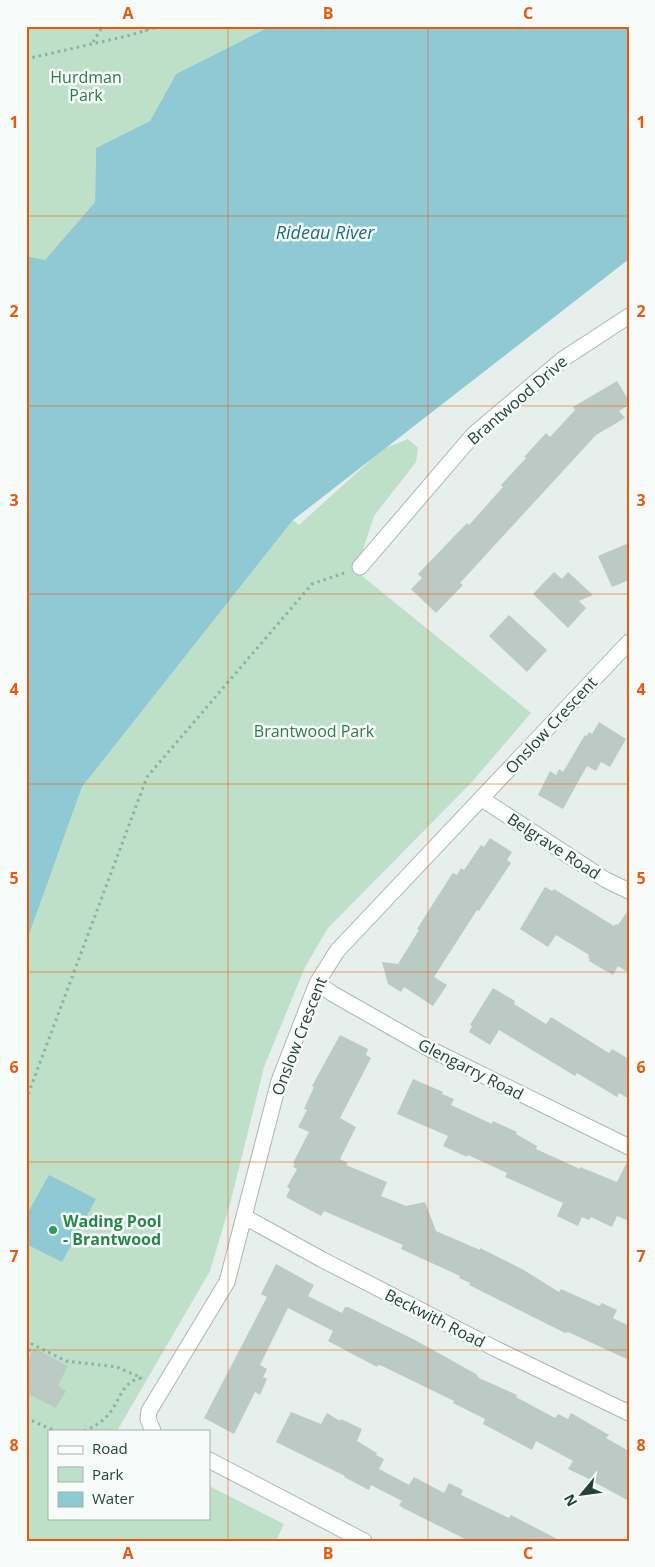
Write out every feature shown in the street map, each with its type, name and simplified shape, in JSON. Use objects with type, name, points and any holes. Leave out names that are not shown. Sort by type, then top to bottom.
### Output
[{"type":"street","name":"Brantwood Drive","points":[[360,567],[474,434],[563,359],[629,316]]},
{"type":"street","name":"Onslow Crescent","points":[[153,1430],[148,1419],[149,1411],[227,1282],[279,1081],[317,983],[337,951],[629,642]]},
{"type":"street","name":"Belgrave Road","points":[[482,799],[606,880],[629,891]]},
{"type":"street","name":"Glengarry Road","points":[[317,983],[428,1048],[629,1147]]},
{"type":"street","name":"Beckwith Road","points":[[245,1217],[321,1259],[496,1349],[629,1414]]},
{"type":"street","points":[[210,1461],[364,1541]]},
{"type":"path","points":[[92,43],[103,26]]},
{"type":"path","points":[[140,26],[147,31]]},
{"type":"path","points":[[26,59],[147,31],[161,26]]},
{"type":"path","points":[[26,1100],[147,777],[312,584],[360,567]]},
{"type":"path","points":[[26,1357],[32,1344],[66,1361],[117,1367],[142,1378],[161,1390]]},
{"type":"path","points":[[86,1430],[99,1423],[109,1414],[125,1386],[130,1381],[142,1378]]},
{"type":"path","points":[[26,1418],[53,1430]]},
{"type":"green space","name":"Hurdman Park","points":[[26,26],[271,26],[176,74],[150,121],[96,148],[95,202],[45,260],[26,256]]},
{"type":"green space","name":"Brantwood Park","points":[[408,439],[418,448],[416,462],[374,516],[356,571],[531,713],[471,783],[328,928],[305,967],[264,1067],[230,1204],[210,1271],[118,1430],[48,1430],[48,1520],[210,1520],[210,1487],[284,1524],[276,1541],[26,1541],[26,943],[82,787],[293,520],[299,525],[383,449]]},
{"type":"water","name":"Rideau River","points":[[271,26],[629,26],[629,259],[293,520],[82,787],[26,943],[26,256],[45,260],[95,202],[96,148],[150,121],[176,74]]},
{"type":"water","name":"Wading Pool - Brantwood","points":[[49,1175],[96,1199],[62,1262],[26,1244],[26,1216]]},
{"type":"building","points":[[617,381],[629,401],[629,405],[619,411],[625,418],[596,435],[460,583],[463,585],[436,613],[411,589],[422,578],[418,574],[467,523],[469,525],[503,487],[501,485],[546,433],[550,437],[575,410],[573,407]]},
{"type":"building","points":[[629,543],[629,580],[612,587],[598,556]]},
{"type":"building","points":[[554,572],[562,579],[568,572],[593,595],[579,601],[586,608],[568,628],[533,594]]},
{"type":"building","points":[[509,615],[547,650],[527,672],[489,636]]},
{"type":"building","points":[[599,722],[626,739],[610,767],[601,762],[596,771],[587,766],[563,809],[538,795],[550,771],[556,775],[559,769],[563,772],[585,735],[587,736],[589,732],[592,734]]},
{"type":"building","points":[[490,838],[512,852],[507,860],[511,863],[479,911],[477,910],[434,977],[447,985],[433,1006],[404,987],[401,992],[388,984],[382,962],[398,964],[419,930],[417,929],[452,874],[457,875],[461,868],[464,870],[481,845],[484,847]]},
{"type":"building","points":[[545,887],[552,891],[554,889],[614,926],[618,925],[629,909],[629,973],[618,966],[613,975],[589,961],[589,955],[556,935],[548,947],[520,929]]},
{"type":"building","points":[[493,988],[515,1001],[514,1004],[546,1024],[551,1017],[609,1053],[612,1049],[629,1059],[629,1099],[619,1093],[617,1097],[577,1073],[575,1076],[499,1030],[490,1045],[469,1032],[472,1026],[470,1025]]},
{"type":"building","points":[[340,1035],[368,1049],[366,1055],[371,1058],[340,1118],[356,1127],[340,1159],[348,1163],[346,1165],[387,1182],[381,1196],[406,1206],[425,1202],[436,1231],[480,1250],[480,1248],[522,1269],[559,1292],[561,1289],[599,1306],[602,1303],[617,1310],[613,1318],[629,1326],[629,1360],[568,1332],[565,1333],[469,1285],[470,1283],[459,1278],[460,1276],[401,1249],[403,1245],[324,1211],[321,1216],[286,1197],[290,1189],[287,1187],[297,1169],[293,1167],[295,1164],[293,1163],[309,1132],[298,1127],[307,1110],[304,1109],[314,1087],[312,1086]]},
{"type":"building","points":[[413,1079],[454,1099],[451,1105],[492,1124],[493,1121],[517,1132],[516,1134],[537,1146],[536,1149],[580,1169],[580,1167],[617,1182],[629,1158],[629,1221],[617,1216],[612,1227],[591,1217],[589,1220],[582,1217],[578,1226],[557,1216],[563,1203],[505,1177],[507,1173],[443,1146],[448,1136],[397,1114]]},
{"type":"building","points":[[276,1264],[314,1285],[308,1296],[342,1313],[345,1307],[348,1307],[415,1340],[476,1374],[479,1378],[517,1395],[516,1397],[555,1418],[558,1414],[568,1419],[571,1413],[609,1435],[606,1438],[629,1451],[629,1501],[568,1469],[573,1461],[536,1441],[532,1450],[483,1424],[485,1419],[453,1403],[454,1401],[382,1366],[378,1365],[377,1367],[328,1341],[333,1331],[288,1308],[260,1365],[267,1369],[263,1377],[267,1379],[260,1395],[255,1392],[234,1434],[204,1418],[267,1297],[261,1294]]},
{"type":"building","points":[[34,1348],[68,1366],[58,1385],[66,1391],[56,1408],[26,1393],[26,1363]]},
{"type":"building","points":[[291,1412],[321,1424],[327,1413],[340,1421],[341,1419],[362,1429],[357,1441],[384,1459],[379,1469],[409,1485],[414,1477],[444,1493],[449,1483],[463,1490],[461,1495],[509,1518],[511,1515],[561,1541],[469,1541],[403,1508],[399,1505],[402,1501],[371,1485],[369,1490],[276,1442]]},
{"type":"place","name":"Wading Pool - Brantwood","points":[[53,1230]]}]
